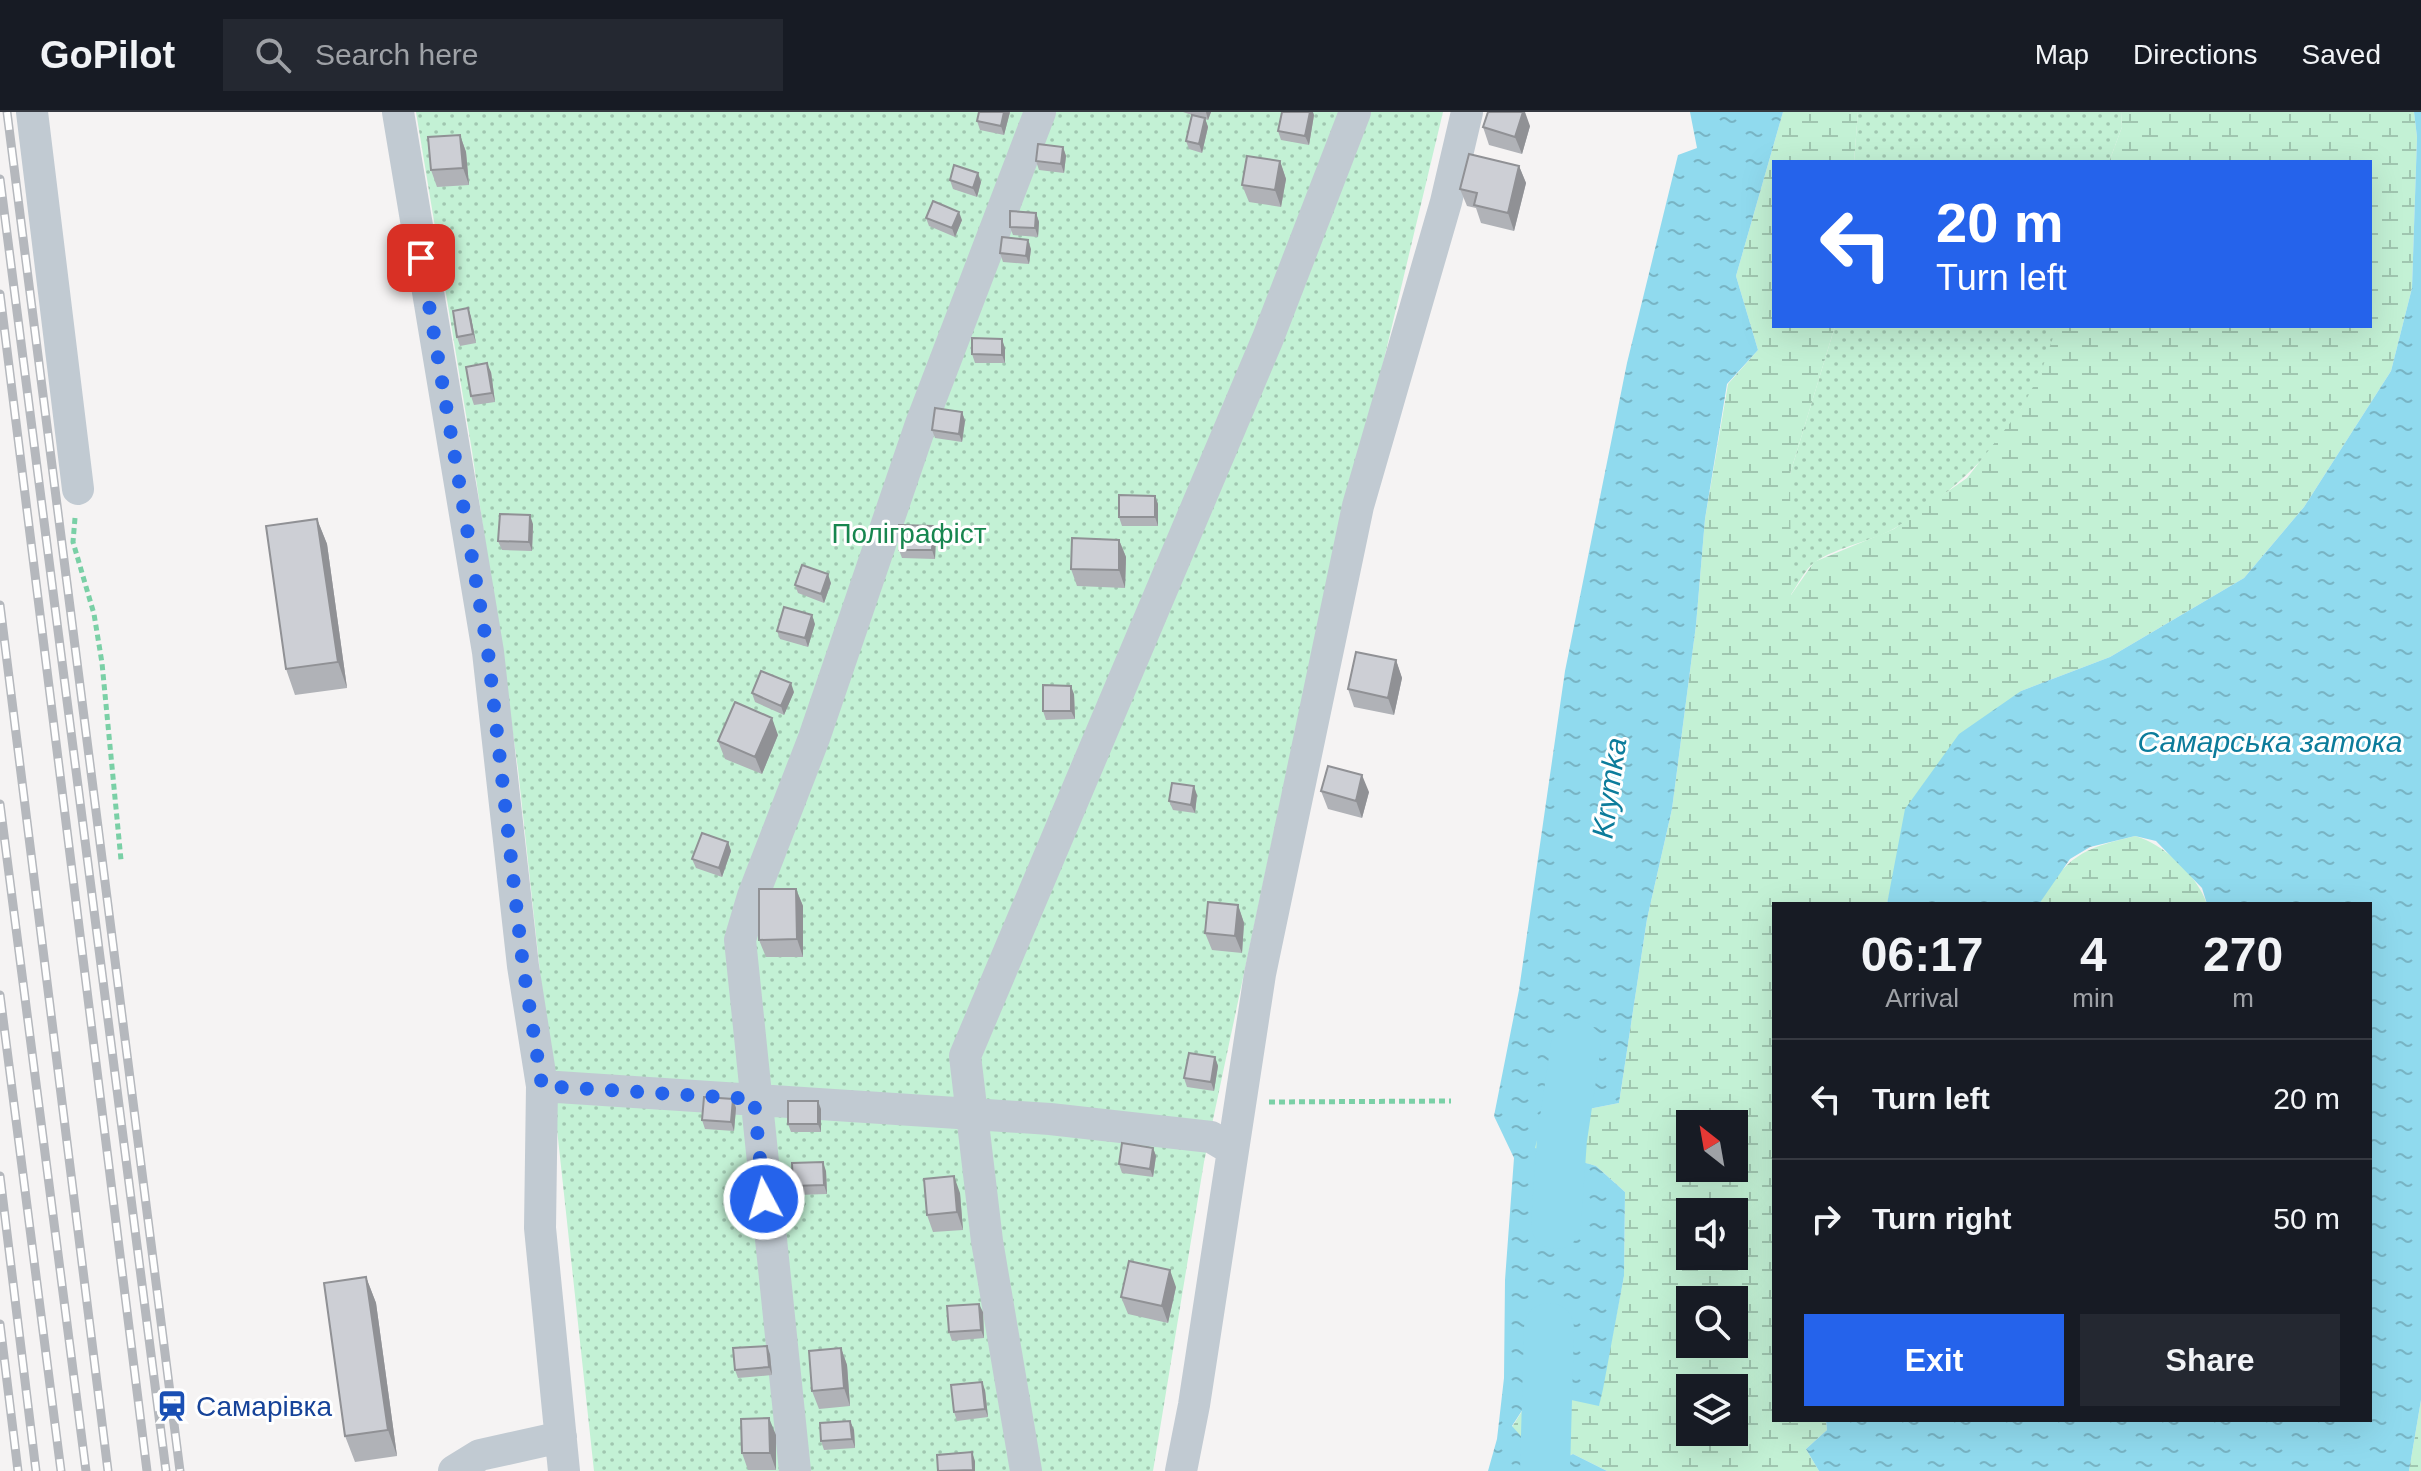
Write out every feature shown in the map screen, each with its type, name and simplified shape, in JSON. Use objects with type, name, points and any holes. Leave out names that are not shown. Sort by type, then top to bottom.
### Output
[{"type":"street","points":[[32,112],[78,489]]},
{"type":"street","points":[[398,112],[488,652],[523,966],[542,1086],[540,1228],[564,1471]]},
{"type":"street","points":[[795,1471],[754,1099],[740,940],[753,896],[814,738],[921,424],[1040,112]]},
{"type":"street","points":[[1026,1471],[987,1241],[965,1056],[1268,338],[1355,112]]},
{"type":"street","points":[[1181,1471],[1260,974],[1358,506],[1446,202],[1467,112]]},
{"type":"street","points":[[542,1086],[972,1114],[1211,1137],[1233,1150]]},
{"type":"street","points":[[454,1471],[480,1455],[561,1437]]},
{"type":"path","points":[[78,489],[73,542],[94,614],[102,663],[121,860]]},
{"type":"path","points":[[1240,1102],[1451,1101]]},
{"type":"green space","name":"Поліграфіст","points":[[416,112],[1443,112],[1296,728],[1204,1162],[1153,1471],[594,1471],[518,769],[472,451]]},
{"type":"green space","points":[[1783,112],[1858,112],[1854,160],[1772,160],[1772,328],[1834,328],[1790,474],[1791,595],[1814,562],[1894,529],[1967,478],[2021,409],[2041,372],[2056,328],[2372,328],[2372,160],[2110,160],[2122,127],[2121,112],[2414,112],[2417,137],[2412,288],[2391,371],[2304,507],[2244,578],[2110,657],[2021,691],[1895,871],[1887,902],[1772,902],[1772,1422],[1826,1422],[1827,1430],[1806,1449],[1819,1471],[1607,1471],[1573,1454],[1547,1466],[1512,1427],[1534,1392],[1599,1405],[1624,1276],[1625,1192],[1596,1166],[1534,1149],[1543,1118],[1619,1103],[1647,919],[1672,809],[1696,625],[1705,519],[1728,384],[1758,350],[1736,276]]},
{"type":"green space","points":[[1858,112],[2121,112],[2122,127],[2110,160],[1854,160]]},
{"type":"green space","points":[[1834,328],[2056,328],[2034,387],[2017,416],[1974,468],[1923,510],[1895,528],[1815,562],[1790,596],[1790,474]]},
{"type":"green space","points":[[2135,836],[2146,840],[2178,862],[2196,882],[2206,902],[2040,902],[2067,865],[2101,845]]},
{"type":"green space","points":[[2421,1400],[2421,1471],[2409,1471]]},
{"type":"water","points":[[1690,112],[1783,112],[1736,276],[1758,350],[1727,384],[1705,519],[1696,625],[1672,809],[1647,919],[1619,1103],[1543,1118],[1535,1148],[1596,1166],[1625,1192],[1624,1276],[1603,1389],[1599,1406],[1534,1392],[1512,1426],[1547,1466],[1573,1454],[1607,1471],[1488,1471],[1497,1439],[1504,1378],[1505,1280],[1514,1158],[1494,1116],[1519,990],[1565,671],[1627,363],[1678,155],[1697,148]]},
{"type":"water","name":"Самарська затока","points":[[2414,112],[2421,112],[2421,1400],[2409,1471],[1819,1471],[1806,1449],[1827,1430],[1826,1422],[2372,1422],[2372,902],[2206,902],[2202,888],[2156,841],[2135,836],[2090,847],[2070,859],[2040,902],[1887,902],[1905,809],[1959,734],[2021,691],[2110,657],[2244,578],[2304,507],[2391,371],[2412,288],[2417,137]]},
{"type":"building","points":[[979,112],[1004,112],[1001,126],[977,121]]},
{"type":"building","points":[[1282,112],[1310,112],[1305,136],[1278,131]]},
{"type":"building","points":[[1488,112],[1523,112],[1515,137],[1483,127]]},
{"type":"building","points":[[1192,115],[1205,118],[1199,144],[1186,141]]},
{"type":"building","points":[[460,135],[463,168],[431,170],[428,137]]},
{"type":"building","points":[[1038,144],[1063,147],[1061,164],[1036,161]]},
{"type":"building","points":[[1469,154],[1519,166],[1508,213],[1474,205],[1477,193],[1460,189]]},
{"type":"building","points":[[1247,156],[1280,161],[1275,190],[1242,185]]},
{"type":"building","points":[[954,165],[978,173],[973,188],[950,180]]},
{"type":"building","points":[[933,201],[959,212],[952,228],[926,218]]},
{"type":"building","points":[[1010,211],[1036,213],[1035,228],[1010,227]]},
{"type":"building","points":[[1002,237],[1028,240],[1026,256],[1000,253]]},
{"type":"building","points":[[468,308],[473,334],[457,337],[453,311]]},
{"type":"building","points":[[972,338],[1002,339],[1002,355],[972,354]]},
{"type":"building","points":[[487,363],[492,393],[471,396],[466,367]]},
{"type":"building","points":[[935,408],[962,412],[959,434],[932,430]]},
{"type":"building","points":[[1119,495],[1155,496],[1155,517],[1119,517]]},
{"type":"building","points":[[500,514],[530,515],[529,542],[498,541]]},
{"type":"building","points":[[317,519],[338,662],[286,669],[266,526]]},
{"type":"building","points":[[899,525],[933,526],[932,550],[899,550]]},
{"type":"building","points":[[1072,538],[1119,540],[1119,570],[1071,569]]},
{"type":"building","points":[[802,565],[828,574],[821,594],[795,585]]},
{"type":"building","points":[[784,607],[812,615],[805,638],[777,631]]},
{"type":"building","points":[[1356,652],[1396,660],[1388,698],[1348,689]]},
{"type":"building","points":[[761,671],[791,683],[781,706],[752,693]]},
{"type":"building","points":[[1043,685],[1071,686],[1071,711],[1043,711]]},
{"type":"building","points":[[735,702],[772,718],[755,757],[718,741]]},
{"type":"building","points":[[1328,766],[1362,775],[1356,801],[1321,791]]},
{"type":"building","points":[[1172,783],[1194,786],[1191,805],[1169,801]]},
{"type":"building","points":[[702,833],[728,842],[719,868],[692,859]]},
{"type":"building","points":[[759,889],[796,889],[797,939],[759,940]]},
{"type":"building","points":[[1208,902],[1238,905],[1235,936],[1205,933]]},
{"type":"building","points":[[1189,1053],[1215,1057],[1211,1082],[1184,1078]]},
{"type":"building","points":[[704,1097],[733,1099],[731,1122],[702,1120]]},
{"type":"building","points":[[788,1101],[818,1101],[818,1124],[788,1124]]},
{"type":"building","points":[[1122,1143],[1153,1148],[1150,1169],[1119,1164]]},
{"type":"building","points":[[823,1162],[824,1185],[793,1186],[792,1163]]},
{"type":"building","points":[[954,1176],[957,1212],[927,1215],[924,1179]]},
{"type":"building","points":[[1129,1261],[1170,1270],[1162,1306],[1121,1297]]},
{"type":"building","points":[[366,1277],[388,1430],[345,1436],[324,1283]]},
{"type":"building","points":[[979,1304],[981,1330],[949,1332],[947,1306]]},
{"type":"building","points":[[767,1346],[769,1367],[735,1370],[733,1348]]},
{"type":"building","points":[[841,1348],[844,1388],[812,1391],[809,1351]]},
{"type":"building","points":[[982,1382],[985,1409],[954,1412],[951,1385]]},
{"type":"building","points":[[769,1418],[770,1453],[742,1453],[741,1419]]},
{"type":"building","points":[[850,1421],[852,1439],[821,1441],[820,1423]]},
{"type":"building","points":[[972,1452],[973,1470],[938,1471],[937,1455]]},
{"type":"waterway","name":"Krymka","points":[[1556,1224],[1562,1139],[1576,1045]]},
{"type":"waterway","name":"Krymka","points":[[1545,1471],[1549,1328]]},
{"type":"railway","points":[[7,112],[180,1471]]},
{"type":"railway","points":[[0,179],[166,1471]]},
{"type":"railway","points":[[0,294],[147,1471]]},
{"type":"railway","points":[[0,605],[108,1471]]},
{"type":"railway","points":[[0,804],[86,1471]]},
{"type":"railway","points":[[0,995],[61,1471]]},
{"type":"railway","points":[[0,1176],[36,1471]]},
{"type":"railway","points":[[0,1324],[18,1471]]},
{"type":"place","name":"Самарівка","points":[[172,1406]]},
{"type":"route","points":[[421,258],[488,652],[523,966],[542,1086],[754,1099],[764,1199]]}]
